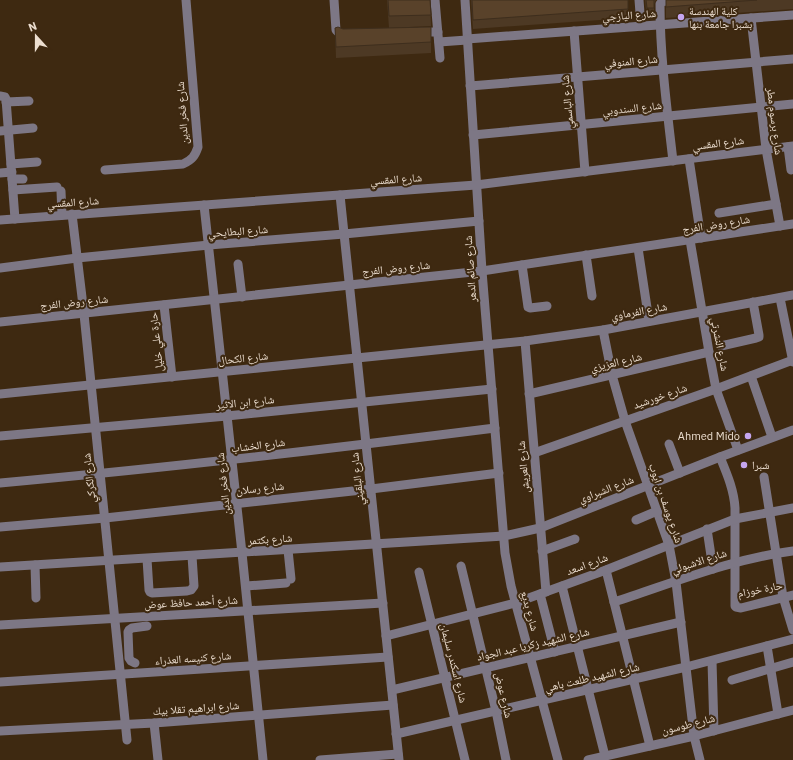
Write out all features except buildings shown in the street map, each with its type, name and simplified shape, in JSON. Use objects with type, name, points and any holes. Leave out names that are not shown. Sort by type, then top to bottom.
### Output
[{"type":"street","name":"شارع فخر الدين","points":[[105,170],[183,164],[190,161],[196,154],[198,147],[186,0]]},
{"type":"street","points":[[334,0],[336,30],[343,35],[351,34]]},
{"type":"street","points":[[435,0],[440,58]]},
{"type":"street","name":"شارع صائم الدهر","points":[[465,0],[482,271],[504,536]]},
{"type":"street","points":[[640,0],[641,26]]},
{"type":"street","points":[[669,0],[661,2],[660,4],[660,25],[663,70],[673,161]]},
{"type":"street","name":"شارع اليازجي","points":[[439,42],[793,15]]},
{"type":"street","name":"شارع برسوم مطر","points":[[752,18],[766,149],[780,226]]},
{"type":"street","name":"شارع الباسمي","points":[[574,31],[585,172]]},
{"type":"street","points":[[414,32],[438,32]]},
{"type":"street","name":"شارع المنوفي","points":[[470,86],[793,59]]},
{"type":"street","points":[[15,218],[12,172],[4,131],[4,98],[29,101]]},
{"type":"street","name":"شارع السندوبي","points":[[473,135],[793,104]]},
{"type":"street","points":[[4,131],[33,128]]},
{"type":"street","points":[[790,146],[791,170]]},
{"type":"street","name":"شارع المقسي","points":[[0,220],[476,185],[790,146]]},
{"type":"street","points":[[689,159],[701,238]]},
{"type":"street","points":[[0,173],[12,172],[37,162]]},
{"type":"street","points":[[12,172],[23,179]]},
{"type":"street","name":"شارع الكركي","points":[[13,190],[59,189],[77,258],[96,428],[127,740]]},
{"type":"street","name":"شارع البلقيني","points":[[340,195],[399,757]]},
{"type":"street","points":[[719,213],[776,204]]},
{"type":"street","name":"شارع فخر الدين","points":[[204,205],[264,760]]},
{"type":"street","name":"شارع البطايحي","points":[[0,268],[77,258],[209,245],[479,221]]},
{"type":"street","name":"شارع روض الفرج","points":[[0,322],[482,271],[793,224]]},
{"type":"street","name":"شارع النشرتي","points":[[690,240],[716,389],[738,450]]},
{"type":"street","points":[[638,248],[649,321]]},
{"type":"street","points":[[586,255],[592,296]]},
{"type":"street","points":[[238,264],[242,297]]},
{"type":"street","points":[[522,265],[528,307],[547,306]]},
{"type":"street","name":"شارع الفرماوي","points":[[488,345],[603,330],[793,295]]},
{"type":"street","points":[[780,298],[793,361]]},
{"type":"street","points":[[721,346],[758,337],[759,335],[753,302]]},
{"type":"street","name":"حارة علي خليل","points":[[164,305],[172,377]]},
{"type":"street","name":"شارع يوسف بن ايوب","points":[[603,330],[612,375],[625,421],[669,546],[676,582],[694,736],[700,760]]},
{"type":"street","name":"شارع العريش","points":[[525,341],[542,551],[543,593],[555,652]]},
{"type":"street","name":"شارع الكحال","points":[[0,394],[488,345]]},
{"type":"street","name":"شارع العزيزي","points":[[529,394],[709,352]]},
{"type":"street","name":"شارع خورشيد","points":[[534,453],[793,361]]},
{"type":"street","points":[[751,376],[772,437]]},
{"type":"street","name":"شارع ابن الاثير","points":[[0,436],[228,416],[492,389]]},
{"type":"street","name":"شارع الخشاب","points":[[0,483],[232,460],[495,428]]},
{"type":"street","name":"شارع الشبراوي","points":[[540,528],[738,450],[793,430]]},
{"type":"street","points":[[669,444],[680,473]]},
{"type":"street","points":[[720,457],[732,488],[734,498],[735,562]]},
{"type":"street","name":"شارع رسلان","points":[[0,527],[105,518],[370,489],[499,473]]},
{"type":"street","points":[[764,477],[783,597],[793,630]]},
{"type":"street","name":"شارع اسعد","points":[[386,636],[515,603],[669,546],[707,529],[735,519],[793,508]]},
{"type":"street","points":[[636,520],[657,511]]},
{"type":"street","name":"شارع بكتمر","points":[[0,567],[504,536],[540,528]]},
{"type":"street","points":[[707,529],[713,569]]},
{"type":"street","name":"شارع بديع","points":[[504,536],[508,570],[515,603],[558,760]]},
{"type":"street","points":[[542,551],[575,539]]},
{"type":"street","points":[[246,586],[288,581],[288,550]]},
{"type":"street","name":"شارع الاشبولي","points":[[614,602],[735,562],[776,553],[793,551]]},
{"type":"street","points":[[147,559],[150,592],[187,591],[191,590],[194,586],[192,556]]},
{"type":"street","name":"حارة خوزام","points":[[735,562],[734,604],[736,608],[793,595]]},
{"type":"street","points":[[35,565],[36,598]]},
{"type":"street","name":"شارع عوض","points":[[461,566],[496,711],[506,760]]},
{"type":"street","points":[[606,570],[650,746]]},
{"type":"street","name":"شارع اسكندر سليمان","points":[[419,572],[465,760]]},
{"type":"street","points":[[562,586],[604,756]]},
{"type":"street","name":"شارع أحمد حافظ عوض","points":[[0,625],[383,603]]},
{"type":"street","name":"شارع الشهيد زكريا عبد الجواد","points":[[392,690],[681,622]]},
{"type":"street","points":[[135,663],[129,658],[129,630],[132,628],[147,626]]},
{"type":"street","name":"شارع الشهيد طلعت باهي","points":[[396,734],[633,680],[712,661],[793,639]]},
{"type":"street","points":[[118,645],[128,645]]},
{"type":"street","points":[[767,646],[778,714]]},
{"type":"street","name":"شارع كنيسه العذراء","points":[[0,682],[388,658]]},
{"type":"street","points":[[712,661],[714,731]]},
{"type":"street","points":[[732,680],[793,662]]},
{"type":"street","name":"شارع ابراهيم تقلا بيك","points":[[0,731],[154,723],[393,705]]},
{"type":"street","name":"شارع طوسون","points":[[588,760],[694,736],[793,710]]},
{"type":"street","points":[[154,723],[158,760]]},
{"type":"street","points":[[320,760],[399,757]]},
{"type":"place","name":"كلية الهندسة بشبرا جامعة بنها","points":[[681,17]]},
{"type":"place","name":"Ahmed Mido","points":[[748,436]]},
{"type":"place","name":"شبرا","points":[[744,465]]}]
